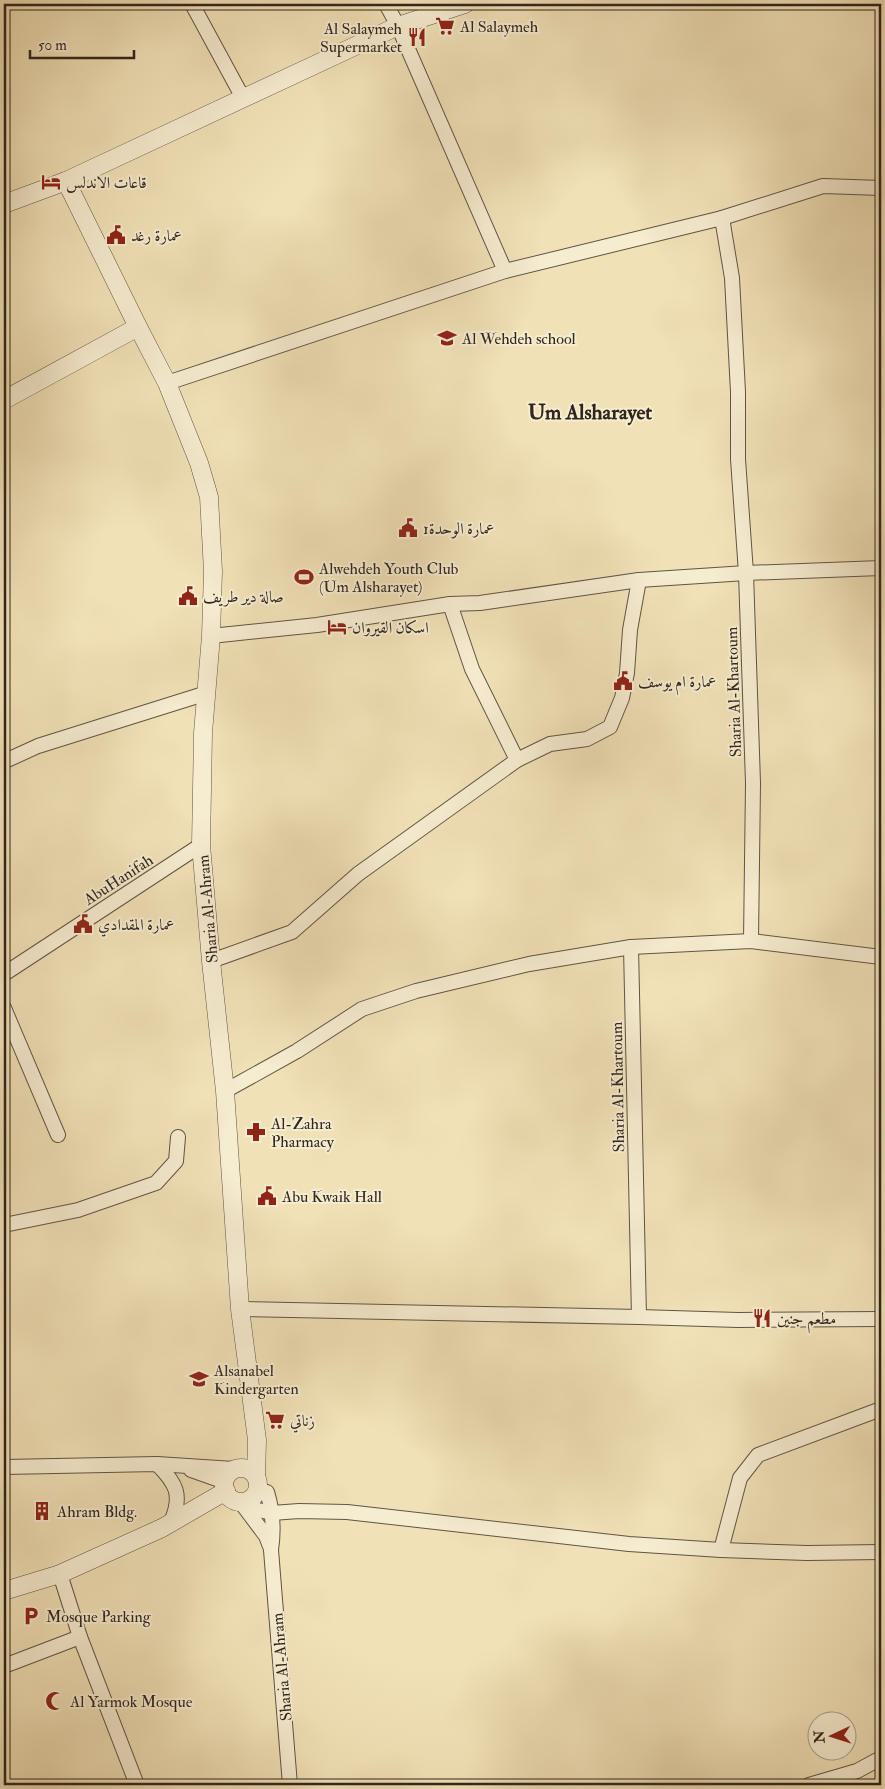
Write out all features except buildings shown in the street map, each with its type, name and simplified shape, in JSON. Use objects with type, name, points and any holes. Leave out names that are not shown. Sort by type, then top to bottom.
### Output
[{"type":"street","points":[[192,4],[243,98]]},
{"type":"street","points":[[386,4],[398,26],[505,271]]},
{"type":"street","points":[[4,204],[66,181],[398,26],[465,4]]},
{"type":"street","name":"Sharia Al-Ahram","points":[[66,181],[167,382],[199,463],[209,497],[213,571],[211,636],[202,733],[201,844],[225,1091],[240,1309],[257,1440],[260,1484]]},
{"type":"street","points":[[167,382],[505,271],[722,218],[823,186],[881,188]]},
{"type":"street","name":"Sharia Al-Khartoum","points":[[722,218],[732,278],[738,392],[738,459],[746,573],[753,783],[751,941]]},
{"type":"street","points":[[4,400],[138,327]]},
{"type":"street","points":[[211,636],[317,626],[450,604],[480,603],[639,580],[746,573],[881,568]]},
{"type":"street","points":[[211,960],[292,932],[358,874],[517,760],[550,744],[587,739],[610,727],[622,698],[627,673],[630,630],[639,580]]},
{"type":"street","points":[[450,604],[472,669],[517,760]]},
{"type":"street","points":[[4,760],[38,746],[207,693]]},
{"type":"street","name":"AbuHanifah","points":[[4,974],[201,844]]},
{"type":"street","points":[[225,1091],[297,1051],[362,1009],[416,991],[529,964],[631,947],[751,941],[881,957]]},
{"type":"street","name":"Sharia Al-Khartoum","points":[[631,947],[639,1317]]},
{"type":"street","points":[[4,1008],[58,1135]]},
{"type":"street","points":[[4,1225],[78,1210],[156,1183],[176,1160],[178,1137]]},
{"type":"street","points":[[240,1309],[738,1320],[881,1319]]},
{"type":"street","points":[[721,1550],[740,1478],[758,1455],[881,1409]]},
{"type":"street","points":[[233,1485],[253,1451],[257,1440]]},
{"type":"street","points":[[4,1467],[114,1463],[174,1464],[233,1485],[251,1499],[260,1484]]},
{"type":"street","points":[[157,1464],[176,1487],[177,1505],[166,1525]]},
{"type":"street","points":[[4,1591],[60,1574],[166,1525],[189,1523],[250,1470],[260,1484],[282,1504],[299,1511]]},
{"type":"street","points":[[260,1484],[272,1513],[273,1537],[271,1550]]},
{"type":"street","points":[[233,1485],[258,1510],[272,1513],[299,1511],[346,1512],[619,1543],[721,1550],[807,1553],[881,1552]]},
{"type":"street","points":[[233,1485],[266,1536],[271,1550]]},
{"type":"street","name":"Sharia Al-Ahram","points":[[271,1550],[290,1785]]},
{"type":"street","points":[[60,1574],[80,1637],[137,1785]]},
{"type":"street","points":[[4,1666],[80,1637]]},
{"type":"street","points":[[808,1785],[857,1771],[881,1758]]},
{"type":"place","name":"Al Salaymeh","points":[[445,26]]},
{"type":"place","name":"Al Salaymeh Supermarket","points":[[417,37]]},
{"type":"place","name":"قاعات الاندلس","points":[[51,182]]},
{"type":"place","name":"عمارة رغد","points":[[116,235]]},
{"type":"place","name":"Al Wehdeh school","points":[[447,338]]},
{"type":"place","name":"عمارة الوحدة1","points":[[408,528]]},
{"type":"place","name":"Alwehdeh Youth Club (Um Alsharayet)","points":[[304,577]]},
{"type":"place","name":"صالة دير طريف","points":[[188,596]]},
{"type":"place","name":"اسكان القيروان","points":[[337,627]]},
{"type":"place","name":"عمارة ام يوسف","points":[[623,681]]},
{"type":"place","name":"عمارة المقدادي","points":[[83,924]]},
{"type":"place","name":"Al-Zahra Pharmacy","points":[[256,1132]]},
{"type":"place","name":"Abu Kwaik Hall","points":[[267,1196]]},
{"type":"place","name":"مطعم جنين","points":[[762,1318]]},
{"type":"place","name":"Alsanabel Kindergarten","points":[[199,1379]]},
{"type":"place","name":"زناتي","points":[[275,1420]]},
{"type":"place","name":"Ahram Bldg.","points":[[42,1511]]},
{"type":"place","name":"Mosque Parking","points":[[31,1616]]},
{"type":"place","name":"Al Yarmok Mosque","points":[[55,1701]]},
{"type":"district","name":"Um Alsharayet","points":[[590,412]]}]
